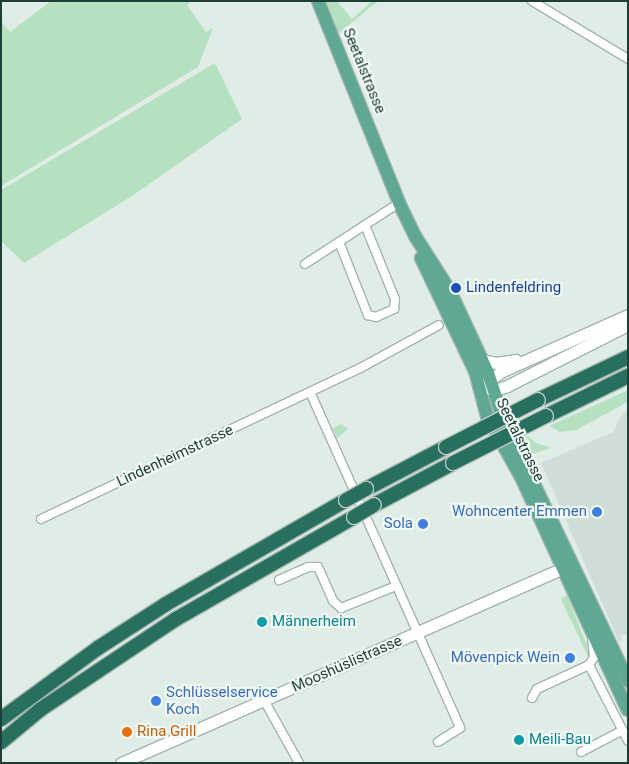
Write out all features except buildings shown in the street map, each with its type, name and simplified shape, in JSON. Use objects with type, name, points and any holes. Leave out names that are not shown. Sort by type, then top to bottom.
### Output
[{"type":"highway","points":[[1,719],[98,648],[166,604],[346,500],[446,446],[628,357]]},
{"type":"highway","points":[[1,742],[42,709],[176,619],[221,592],[374,505],[453,463],[628,376]]},
{"type":"main road","name":"Seetalstrasse","points":[[318,1],[399,203],[415,236],[450,291],[482,360],[489,386],[487,416],[628,682]]},
{"type":"main road","name":"Seetalstrasse","points":[[415,236],[419,254],[489,386]]},
{"type":"main road","name":"Seetalstrasse","points":[[567,566],[592,635],[628,710]]},
{"type":"street","points":[[532,1],[628,58]]},
{"type":"street","points":[[305,264],[399,203]]},
{"type":"street","points":[[339,242],[368,315],[376,317],[394,310],[395,299],[365,225]]},
{"type":"street","points":[[489,386],[528,359],[628,315]]},
{"type":"street","name":"Lindenheimstrasse","points":[[41,519],[310,392],[439,325]]},
{"type":"street","points":[[489,386],[628,325]]},
{"type":"street","points":[[482,360],[496,363],[528,359]]},
{"type":"street","points":[[310,392],[460,728],[438,742]]},
{"type":"street","name":"Mooshüslistrasse","points":[[121,763],[567,566]]},
{"type":"street","points":[[279,580],[308,567],[318,568],[333,602],[341,608],[396,586]]},
{"type":"street","points":[[532,698],[537,688],[589,665],[594,657],[592,635]]},
{"type":"street","points":[[589,665],[628,740]]},
{"type":"street","points":[[264,700],[299,763]]},
{"type":"street","points":[[581,752],[623,730]]},
{"type":"shaded area","name":"Wohncenter Emmen","points":[[628,410],[628,634],[621,635],[622,640],[619,642],[541,463],[613,432],[623,413]]},
{"type":"green space","points":[[51,1],[191,1],[187,5],[206,32],[213,28],[198,67],[1,186],[1,22],[10,32]]},
{"type":"green space","points":[[325,1],[337,1],[352,19],[372,1],[378,1],[338,34]]},
{"type":"green space","points":[[215,63],[242,119],[132,196],[24,263],[1,241],[1,190]]},
{"type":"green space","points":[[628,390],[628,402],[576,430],[560,432],[549,426]]},
{"type":"green space","points":[[342,424],[348,429],[337,438],[333,428]]},
{"type":"green space","points":[[528,436],[536,443],[551,448],[532,454],[524,438]]},
{"type":"green space","points":[[567,595],[590,653],[590,661],[561,599]]},
{"type":"place","name":"Lindenfeldring","points":[[456,288]]},
{"type":"place","name":"Wohncenter Emmen","points":[[597,512]]},
{"type":"place","name":"Sola","points":[[423,524]]},
{"type":"place","name":"Männerheim","points":[[262,622]]},
{"type":"place","name":"Mövenpick Wein","points":[[570,658]]},
{"type":"place","name":"Schlüsselservice Koch","points":[[156,701]]},
{"type":"place","name":"Rina Grill","points":[[127,732]]},
{"type":"place","name":"Meili-Bau","points":[[519,740]]}]
